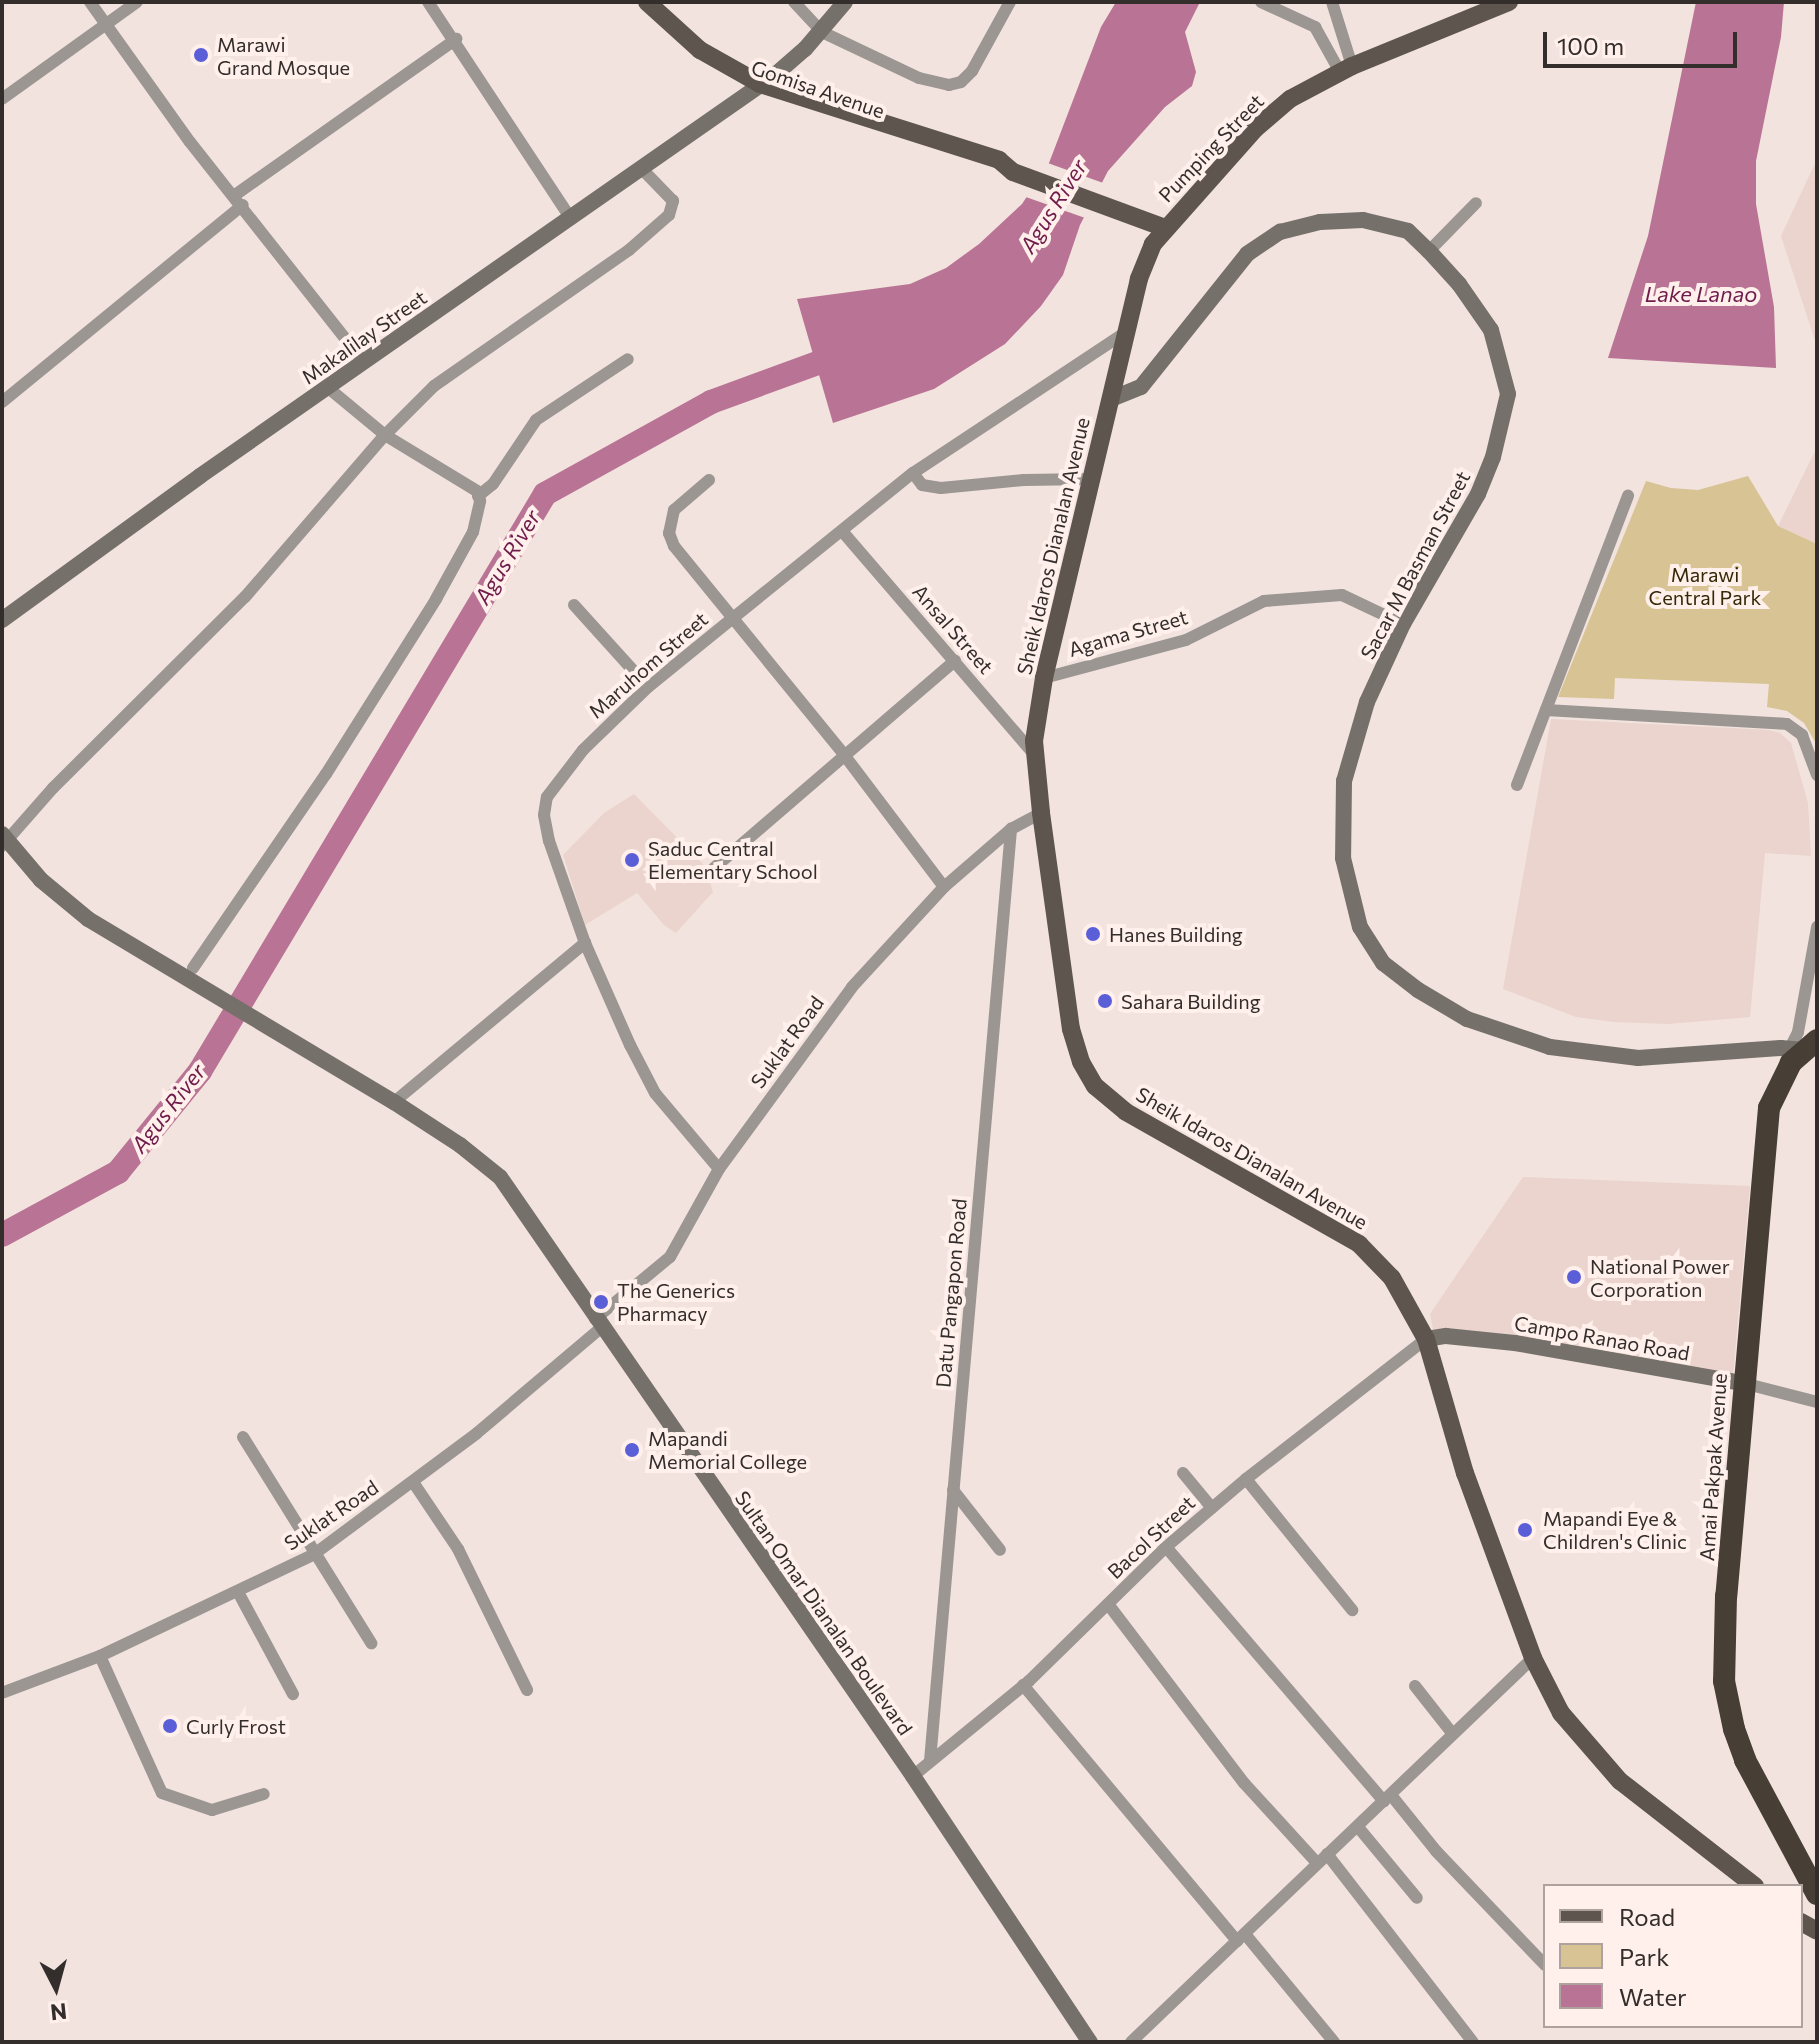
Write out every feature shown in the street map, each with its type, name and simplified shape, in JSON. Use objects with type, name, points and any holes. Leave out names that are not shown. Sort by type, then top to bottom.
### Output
[{"type":"highway","name":"Amai Pakpak Avenue","points":[[1804,1046],[1782,1077],[1769,1108],[1726,1596],[1724,1681],[1734,1729],[1745,1760],[1817,1894]]},
{"type":"main road","name":"Gomisa Avenue","points":[[633,2],[695,59],[755,87],[995,171],[1019,174],[1165,228]]},
{"type":"main road","name":"Gomisa Avenue","points":[[647,2],[700,50],[755,87]]},
{"type":"main road","name":"Makalilay Street","points":[[2,620],[327,387],[790,63],[822,32],[845,2]]},
{"type":"main road","name":"Pumping Street","points":[[1165,228],[1271,114],[1346,69],[1509,2]]},
{"type":"main road","name":"Sacar M Basman Street","points":[[1111,399],[1141,387],[1247,254],[1280,232],[1320,222],[1363,220],[1408,231],[1459,284],[1491,330],[1508,394],[1493,457],[1478,494],[1403,624],[1367,702],[1344,781],[1343,858],[1360,927],[1383,963],[1418,990],[1467,1019],[1550,1047],[1638,1058],[1804,1046]]},
{"type":"main road","name":"Sheik Idaros Dianalan Avenue","points":[[1165,228],[1145,260],[1126,332],[1089,479],[1035,722],[1034,754],[1041,813],[1071,1029],[1081,1062],[1095,1086],[1126,1112],[1359,1244],[1392,1278],[1414,1312],[1426,1339],[1465,1473],[1533,1658],[1561,1713],[1620,1781],[1752,1884]]},
{"type":"main road","name":"Sultan Omar Dianalan Boulevard","points":[[4,840],[41,880],[88,919],[194,975],[460,1145],[500,1177],[913,1776],[1090,2042]]},
{"type":"main road","name":"Campo Ranao Road","points":[[1426,1339],[1446,1336],[1515,1343],[1743,1383]]},
{"type":"street","points":[[90,2],[190,142],[239,200],[364,362]]},
{"type":"street","points":[[2,99],[137,2]]},
{"type":"street","points":[[428,2],[456,39],[570,217]]},
{"type":"street","points":[[794,2],[822,32],[919,78],[949,85],[961,82],[972,71],[1010,2]]},
{"type":"street","points":[[1261,2],[1315,27],[1346,69]]},
{"type":"street","points":[[1332,2],[1346,69]]},
{"type":"street","points":[[2,402],[239,200],[456,39]]},
{"type":"street","points":[[4,840],[245,597],[385,435],[434,386],[629,250],[669,215],[673,201],[641,168]]},
{"type":"street","points":[[1429,251],[1476,203]]},
{"type":"street","name":"Maruhom Street","points":[[719,1169],[655,1093],[585,943],[549,841],[544,815],[547,797],[583,750],[648,687],[913,473],[1126,332]]},
{"type":"street","points":[[194,975],[436,599],[473,532],[478,496],[493,484],[536,420],[628,359]]},
{"type":"street","points":[[327,387],[385,435],[478,496]]},
{"type":"street","points":[[913,473],[922,485],[929,487],[1089,479]]},
{"type":"street","points":[[709,480],[674,510],[669,533],[674,546],[845,756],[944,887]]},
{"type":"street","points":[[1517,785],[1628,496]]},
{"type":"street","name":"Ansal Street","points":[[842,531],[1034,754]]},
{"type":"street","name":"Agama Street","points":[[1044,678],[1186,640],[1264,601],[1342,595],[1403,624]]},
{"type":"street","points":[[574,605],[648,687]]},
{"type":"street","points":[[714,868],[955,661]]},
{"type":"street","points":[[1546,710],[1787,724],[1802,735],[1817,775]]},
{"type":"street","name":"Suklat Road","points":[[2,1693],[100,1656],[313,1555],[413,1482],[670,1257],[719,1169],[852,987],[944,887],[1011,829],[1041,813]]},
{"type":"street","name":"Datu Pangapon Road","points":[[930,1761],[1011,829]]},
{"type":"street","points":[[1804,1046],[1798,1032],[1817,927]]},
{"type":"street","points":[[394,1102],[585,943]]},
{"type":"street","name":"Bacol Street","points":[[913,1776],[1023,1685],[1166,1547],[1246,1479],[1426,1339]]},
{"type":"street","name":"Campo Ranao Road","points":[[1743,1383],[1817,1402]]},
{"type":"street","points":[[243,1437],[313,1555],[371,1643]]},
{"type":"street","points":[[1183,1473],[1212,1508]]},
{"type":"street","points":[[1246,1479],[1352,1610]]},
{"type":"street","points":[[413,1482],[458,1549],[527,1690]]},
{"type":"street","points":[[953,1490],[1000,1550]]},
{"type":"street","points":[[1166,1547],[1387,1798],[1543,1963]]},
{"type":"street","points":[[238,1592],[293,1694]]},
{"type":"street","points":[[1108,1604],[1244,1783],[1322,1858],[1473,2042]]},
{"type":"street","points":[[100,1656],[162,1793],[212,1810],[264,1794]]},
{"type":"street","points":[[1131,2042],[1533,1658]]},
{"type":"street","points":[[1023,1685],[1334,2042]]},
{"type":"street","points":[[1415,1686],[1452,1733]]},
{"type":"street","points":[[1358,1827],[1417,1898]]},
{"type":"shaded area","points":[[1817,159],[1817,347],[1781,236]]},
{"type":"shaded area","points":[[1817,447],[1817,544],[1778,526]]},
{"type":"shaded area","points":[[1551,719],[1769,730],[1780,733],[1791,743],[1808,803],[1811,856],[1765,853],[1750,1017],[1668,1024],[1614,1022],[1576,1017],[1503,989]]},
{"type":"shaded area","name":"Saduc Central Elementary School","points":[[634,794],[705,866],[713,892],[676,933],[664,925],[637,893],[585,925],[563,855],[604,813]]},
{"type":"shaded area","points":[[1523,1177],[1750,1186],[1733,1376],[1530,1338],[1433,1329],[1430,1314]]},
{"type":"green space","name":"Marawi Central Park","points":[[1748,476],[1778,526],[1817,544],[1817,745],[1804,723],[1787,711],[1767,707],[1769,684],[1615,678],[1614,699],[1558,697],[1646,481],[1671,488],[1698,490]]},
{"type":"water","points":[[1116,2],[1200,2],[1185,32],[1196,72],[1192,86],[1165,107],[1108,171],[1080,225],[1063,275],[1041,306],[1005,344],[934,389],[833,423],[797,299],[910,284],[946,268],[979,244],[1022,204],[1049,163],[1101,27]]},
{"type":"water","name":"Lake Lanao","points":[[1696,2],[1784,2],[1781,37],[1756,161],[1756,204],[1774,307],[1776,368],[1608,358],[1648,236]]},
{"type":"pier","points":[[1045,162],[1106,184],[1088,219],[1023,196]]},
{"type":"waterway","name":"Agus River","points":[[2,1235],[118,1172],[200,1071],[545,494],[711,402],[845,353]]},
{"type":"place","name":"Marawi Grand Mosque","points":[[201,55]]},
{"type":"place","name":"Saduc Central Elementary School","points":[[632,860]]},
{"type":"place","name":"Hanes Building","points":[[1093,934]]},
{"type":"place","name":"Sahara Building","points":[[1105,1001]]},
{"type":"place","name":"National Power Corporation","points":[[1574,1277]]},
{"type":"place","name":"The Generics Pharmacy","points":[[601,1302]]},
{"type":"place","name":"Mapandi Memorial College","points":[[632,1450]]},
{"type":"place","name":"Mapandi Eye & Children's Clinic","points":[[1525,1530]]},
{"type":"place","name":"Curly Frost","points":[[170,1726]]}]
